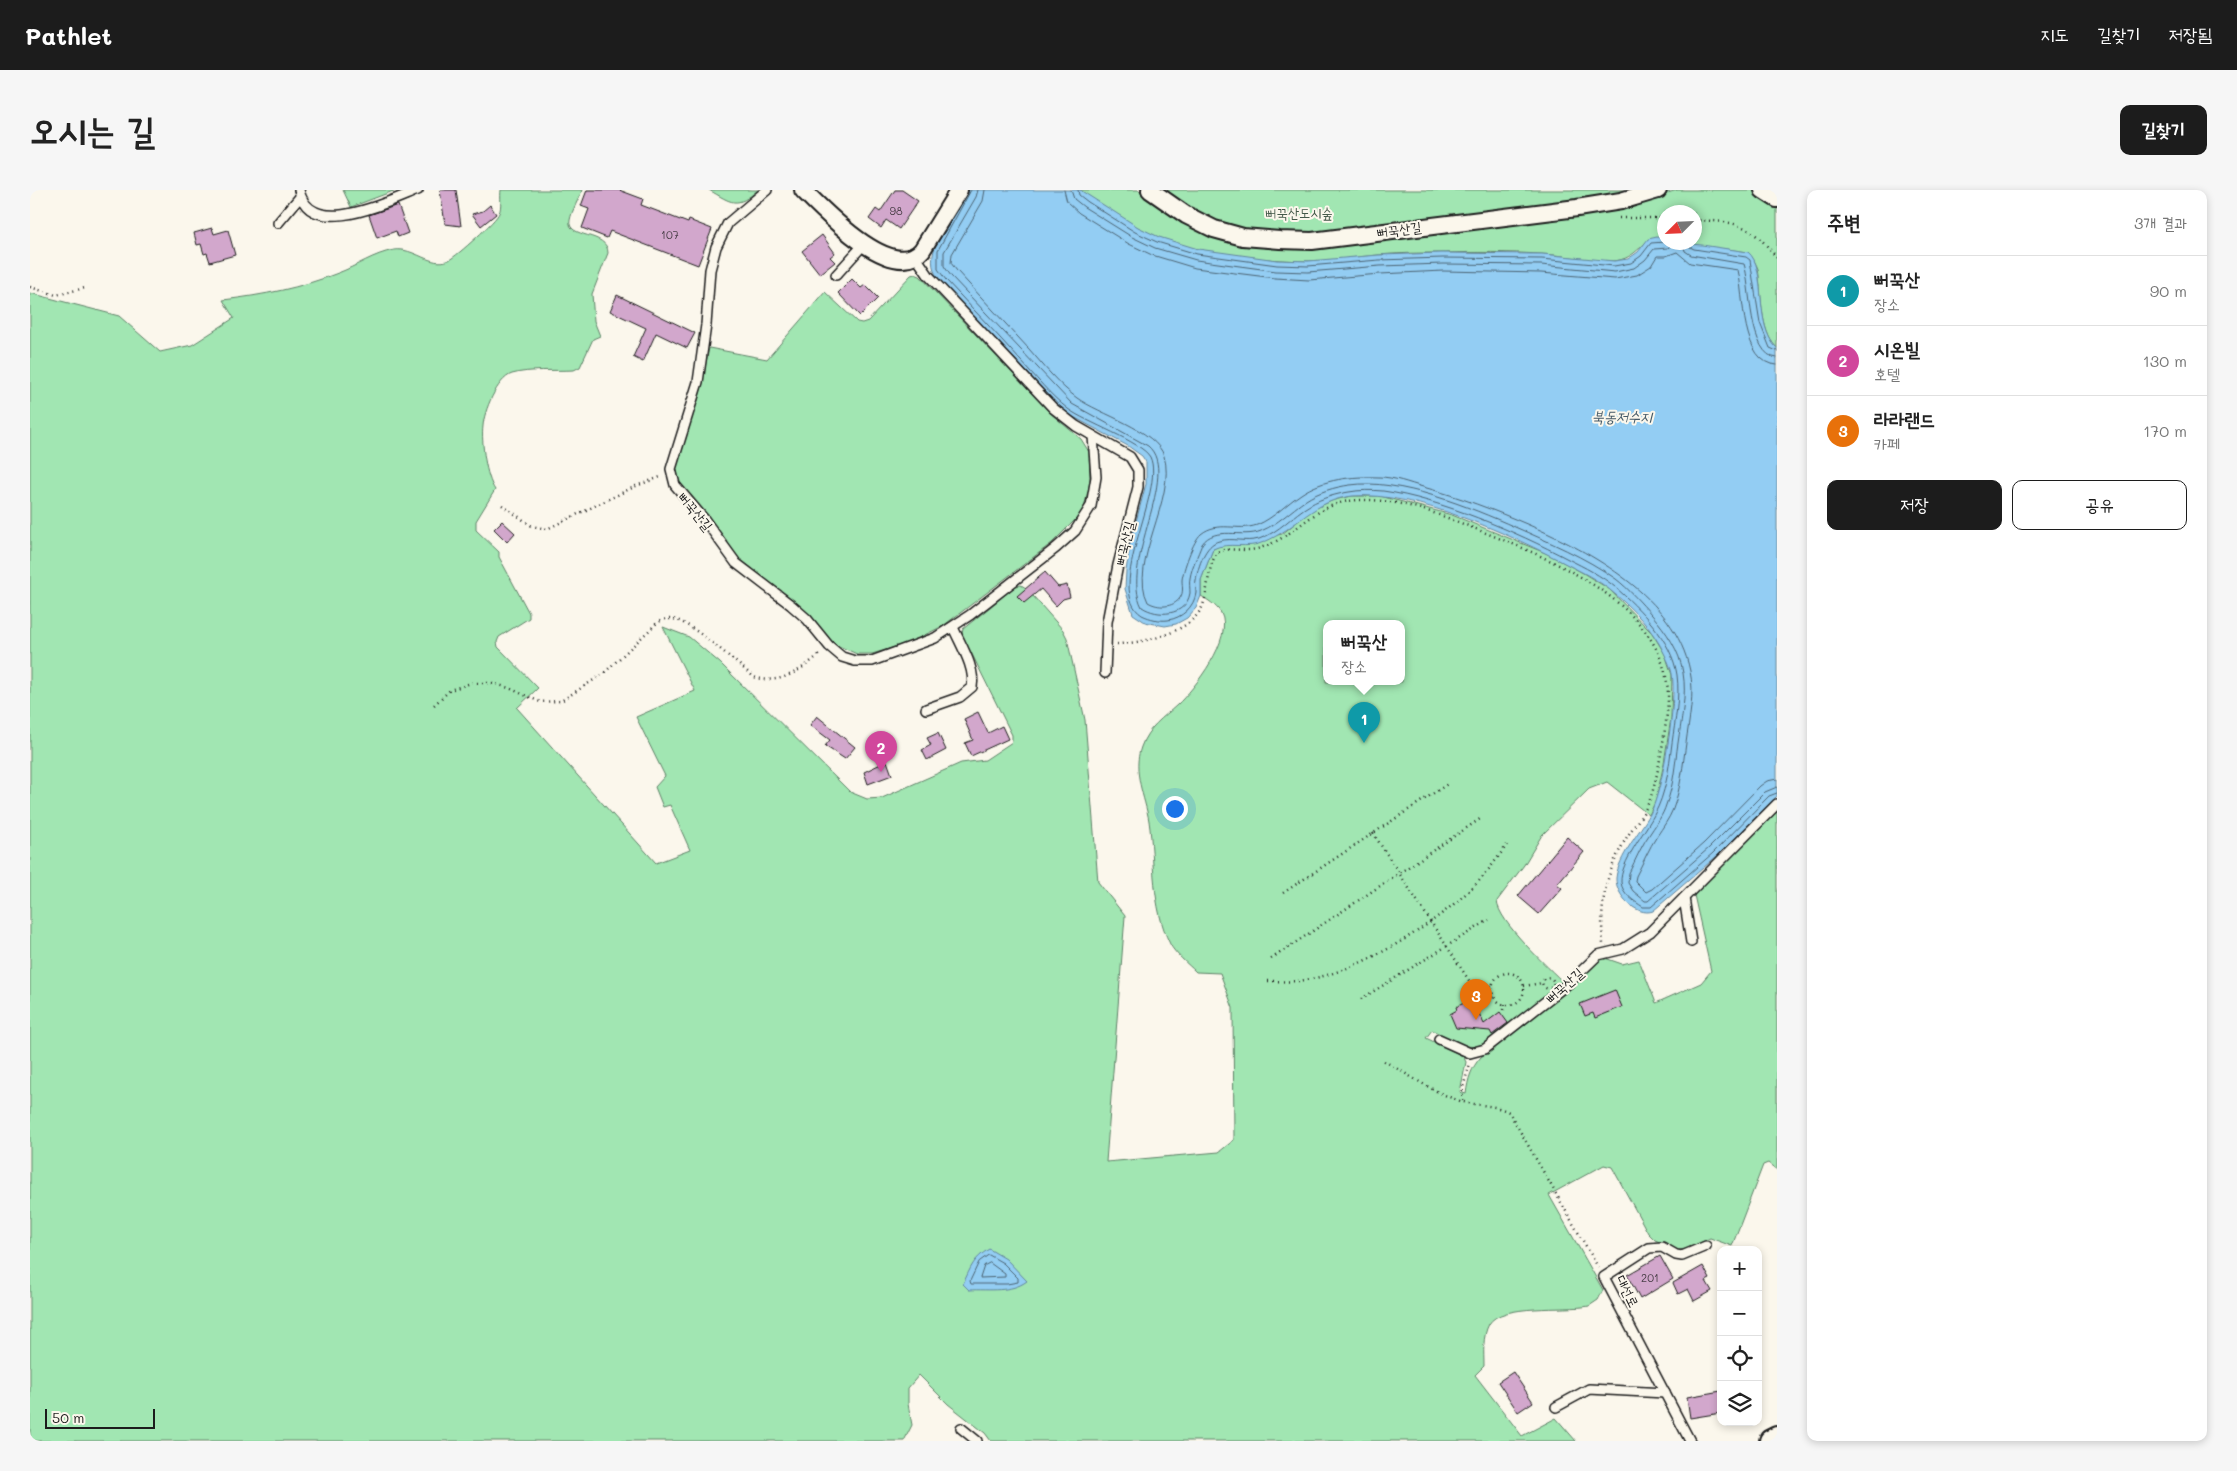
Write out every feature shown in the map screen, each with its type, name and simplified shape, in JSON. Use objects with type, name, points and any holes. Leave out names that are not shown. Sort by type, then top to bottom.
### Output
[{"type":"street","points":[[803,190],[831,220],[865,243],[894,259],[908,260],[916,257],[959,190]]},
{"type":"street","name":"뻐꾹산길","points":[[1150,190],[1186,215],[1214,229],[1243,237],[1312,241],[1577,208],[1621,201],[1658,190]]},
{"type":"street","points":[[1763,190],[1777,199]]},
{"type":"street","points":[[1771,1441],[1777,1438]]},
{"type":"lane","points":[[278,222],[300,193],[305,204],[321,214],[345,215],[418,190]]},
{"type":"lane","points":[[671,474],[672,462],[698,382],[706,325],[710,270],[716,247],[728,222],[767,190]]},
{"type":"lane","points":[[836,274],[865,243]]},
{"type":"lane","name":"뻐꾹산길","points":[[916,257],[929,276],[1053,408],[1065,419],[1130,457],[1135,462],[1139,479],[1107,622],[1105,645],[1106,673]]},
{"type":"lane","name":"뻐꾹산길","points":[[671,474],[675,485],[704,519],[736,563],[807,619],[829,646],[842,656],[855,661],[872,661],[935,638],[953,628],[1056,548],[1084,519],[1091,506],[1094,492],[1093,436]]},
{"type":"lane","points":[[926,709],[960,696],[972,687],[974,680],[972,672],[953,628]]},
{"type":"lane","points":[[1603,952],[1623,949],[1637,941],[1660,922],[1733,846],[1777,804]]},
{"type":"lane","points":[[1684,898],[1691,942]]},
{"type":"lane","name":"뻐꾹산길","points":[[1474,1053],[1485,1049],[1569,984],[1603,952]]},
{"type":"lane","points":[[1439,1039],[1474,1053]]},
{"type":"lane","name":"대선로","points":[[1690,1441],[1604,1277],[1649,1248],[1662,1247],[1676,1255],[1682,1256],[1706,1246]]},
{"type":"lane","points":[[1556,1408],[1589,1390],[1665,1393]]},
{"type":"lane","points":[[961,1428],[978,1441]]},
{"type":"path","points":[[1702,220],[1718,220],[1743,227],[1757,236],[1777,258]]},
{"type":"path","points":[[30,287],[56,295],[85,288]]},
{"type":"path","points":[[502,505],[532,526],[547,528],[651,480],[671,474]]},
{"type":"path","points":[[1105,645],[1136,643],[1161,637],[1181,627],[1196,616],[1202,605],[1209,572],[1217,552],[1224,549],[1242,551],[1260,548],[1285,536],[1321,510],[1343,502],[1366,500],[1394,503],[1443,516],[1505,540],[1561,566],[1596,586],[1617,602],[1642,627],[1654,644],[1664,667],[1668,694],[1664,731],[1648,804],[1621,846],[1603,891],[1603,952]]},
{"type":"path","points":[[434,705],[450,690],[471,683],[492,683],[509,688],[540,702],[561,701],[603,674],[658,622],[666,619],[676,620],[690,627],[754,677],[764,680],[786,678],[829,646]]},
{"type":"path","points":[[1284,893],[1449,783]]},
{"type":"path","points":[[1271,959],[1480,819]]},
{"type":"path","points":[[1373,833],[1472,984],[1492,986]]},
{"type":"path","points":[[1268,981],[1298,981],[1347,967],[1392,948],[1454,904],[1480,880],[1507,845]]},
{"type":"path","points":[[1362,999],[1489,920]]},
{"type":"path","points":[[1510,972],[1519,977],[1524,986],[1522,997],[1518,1001],[1505,1004],[1497,1001],[1492,986],[1500,974],[1510,972]]},
{"type":"path","points":[[1548,977],[1554,982],[1551,987],[1547,988],[1542,983],[1544,978],[1548,977]]},
{"type":"path","points":[[1524,986],[1542,983]]},
{"type":"path","points":[[1484,1003],[1494,996]]},
{"type":"path","points":[[1504,1010],[1505,1004]]},
{"type":"path","points":[[1462,1101],[1463,1087],[1474,1053]]},
{"type":"path","points":[[1384,1061],[1444,1094],[1462,1101],[1498,1107],[1509,1112],[1604,1277]]},
{"type":"green space","points":[[343,190],[396,190],[351,207]]},
{"type":"green space","points":[[501,190],[582,190],[571,216],[570,226],[580,233],[602,241],[608,253],[592,294],[594,321],[600,336],[593,339],[580,367],[574,370],[519,372],[506,377],[492,396],[484,420],[483,441],[485,459],[489,477],[495,490],[476,521],[476,530],[499,552],[499,557],[529,613],[529,618],[499,637],[498,647],[538,688],[517,708],[656,863],[690,850],[670,805],[663,807],[655,787],[665,776],[636,717],[695,691],[663,627],[689,637],[720,663],[850,792],[867,799],[882,798],[961,763],[985,760],[1012,742],[1012,735],[962,634],[963,629],[1016,586],[1021,585],[1026,588],[1063,630],[1067,638],[1085,720],[1098,882],[1125,916],[1106,1162],[1219,1152],[1234,1140],[1233,1008],[1220,973],[1196,972],[1172,948],[1164,929],[1157,899],[1149,821],[1140,784],[1138,766],[1141,747],[1148,734],[1156,723],[1185,697],[1211,662],[1218,649],[1224,623],[1221,613],[1214,605],[1201,596],[1201,580],[1213,549],[1221,545],[1231,545],[1282,534],[1313,509],[1334,500],[1352,496],[1380,496],[1452,515],[1548,554],[1609,589],[1652,633],[1665,654],[1672,675],[1671,718],[1664,763],[1656,800],[1649,815],[1607,782],[1589,789],[1542,835],[1524,865],[1497,901],[1500,910],[1514,932],[1565,984],[1479,1047],[1465,1046],[1432,1030],[1426,1038],[1463,1056],[1466,1062],[1460,1092],[1466,1094],[1470,1074],[1481,1057],[1569,988],[1602,957],[1622,964],[1639,960],[1656,1003],[1701,983],[1711,971],[1694,895],[1777,812],[1777,1170],[1768,1163],[1763,1165],[1732,1246],[1710,1238],[1687,1249],[1678,1250],[1655,1240],[1648,1233],[1612,1167],[1604,1165],[1549,1195],[1603,1290],[1598,1300],[1589,1306],[1520,1310],[1506,1313],[1496,1317],[1489,1324],[1485,1334],[1484,1366],[1475,1375],[1522,1436],[1556,1418],[1576,1441],[991,1441],[985,1433],[948,1404],[919,1375],[908,1388],[908,1404],[912,1425],[904,1441],[30,1441],[30,293],[119,316],[160,352],[192,345],[234,318],[223,300],[267,293],[310,283],[345,270],[379,254],[394,250],[408,251],[429,260],[442,262],[449,260],[476,238],[499,213]]},
{"type":"green space","points":[[709,190],[758,190],[744,200],[734,202]]},
{"type":"green space","points":[[1080,190],[1138,190],[1241,240],[1639,202],[1677,190],[1753,190],[1777,207],[1777,348],[1771,341],[1764,322],[1758,269],[1754,260],[1748,252],[1702,246],[1702,205],[1657,205],[1657,238],[1645,243],[1629,256],[1621,260],[1612,261],[1541,254],[1479,252],[1402,253],[1307,261],[1231,255],[1174,243],[1127,222]]},
{"type":"green space","name":"뻐꾹산도시숲","points":[[1159,190],[1640,190],[1618,196],[1308,236],[1244,233],[1215,224]]},
{"type":"green space","points":[[911,275],[920,276],[1050,413],[1081,439],[1089,452],[1090,482],[1084,508],[1078,517],[1052,543],[943,626],[908,643],[872,654],[857,654],[834,644],[808,614],[789,597],[732,553],[678,483],[675,466],[699,397],[709,348],[767,359],[825,292],[857,322],[862,323],[868,321]]},
{"type":"water","name":"북동저수지","points":[[968,190],[1080,190],[1138,227],[1159,237],[1198,249],[1277,260],[1308,261],[1379,255],[1442,253],[1542,254],[1614,261],[1628,259],[1638,252],[1648,239],[1657,237],[1657,250],[1702,250],[1702,245],[1748,252],[1754,260],[1758,271],[1765,326],[1777,348],[1777,796],[1717,856],[1653,911],[1640,911],[1628,903],[1617,885],[1618,870],[1625,853],[1650,814],[1655,802],[1668,745],[1673,686],[1672,672],[1665,655],[1655,637],[1634,611],[1605,586],[1584,573],[1521,541],[1434,508],[1378,496],[1353,496],[1327,503],[1264,542],[1213,549],[1201,580],[1201,596],[1196,608],[1187,618],[1176,624],[1165,626],[1145,622],[1133,614],[1125,589],[1126,571],[1130,544],[1146,484],[1146,462],[1142,456],[1128,446],[1066,413],[942,283],[936,275],[932,261],[938,240]]},
{"type":"water","points":[[989,1249],[1006,1259],[1027,1281],[1007,1289],[969,1290],[963,1284],[968,1273],[976,1260]]},
{"type":"building","points":[[440,190],[456,190],[461,226],[445,224]]},
{"type":"building","points":[[587,190],[619,190],[643,199],[641,205],[688,223],[689,220],[712,229],[698,265],[610,231],[607,238],[582,228],[589,209],[581,206]]},
{"type":"building","points":[[895,190],[902,190],[918,201],[899,229],[886,220],[881,228],[869,219],[876,209],[880,212]]},
{"type":"building","points":[[398,205],[408,233],[398,237],[396,231],[377,238],[369,215]]},
{"type":"building","points":[[490,205],[496,214],[481,226],[472,214],[483,211]]},
{"type":"building","points":[[212,228],[214,234],[228,230],[235,255],[210,262],[207,253],[204,254],[201,244],[197,245],[194,233]]},
{"type":"building","points":[[822,235],[835,253],[830,257],[835,262],[820,274],[802,251]]},
{"type":"building","points":[[852,279],[861,288],[865,285],[878,298],[860,316],[838,293]]},
{"type":"building","points":[[617,295],[695,333],[687,348],[656,333],[643,362],[633,357],[646,328],[610,311]]},
{"type":"building","points":[[502,521],[515,533],[507,542],[494,529]]},
{"type":"building","points":[[1045,572],[1058,587],[1067,585],[1070,597],[1063,599],[1056,606],[1041,589],[1024,603],[1017,596]]},
{"type":"building","points":[[978,712],[988,733],[1002,726],[1008,739],[971,756],[965,743],[973,740],[964,719]]},
{"type":"building","points":[[817,716],[855,747],[845,759],[825,746],[830,740],[810,725]]},
{"type":"building","points":[[938,733],[946,750],[927,760],[922,750],[931,745],[927,738]]},
{"type":"building","points":[[887,761],[892,775],[868,784],[864,772]]},
{"type":"building","points":[[1567,837],[1584,852],[1557,884],[1562,888],[1539,914],[1518,896]]},
{"type":"building","points":[[1615,990],[1622,1007],[1595,1018],[1593,1013],[1585,1016],[1580,1004]]},
{"type":"building","points":[[1472,999],[1484,1024],[1500,1012],[1508,1023],[1492,1035],[1490,1031],[1456,1028],[1450,1014],[1457,1010],[1456,1007]]},
{"type":"building","points":[[1660,1256],[1673,1279],[1640,1299],[1627,1275]]},
{"type":"building","points":[[1703,1266],[1710,1279],[1706,1281],[1712,1291],[1694,1301],[1688,1289],[1678,1294],[1673,1283]]},
{"type":"building","points":[[1513,1372],[1533,1402],[1518,1412],[1498,1382]]},
{"type":"building","points":[[1717,1392],[1717,1414],[1690,1418],[1687,1397]]},
{"type":"place","name":"뻐꾹산","points":[[1364,743]]},
{"type":"place","name":"시온빌","points":[[881,772]]},
{"type":"place","name":"라라랜드","points":[[1476,1020]]}]
